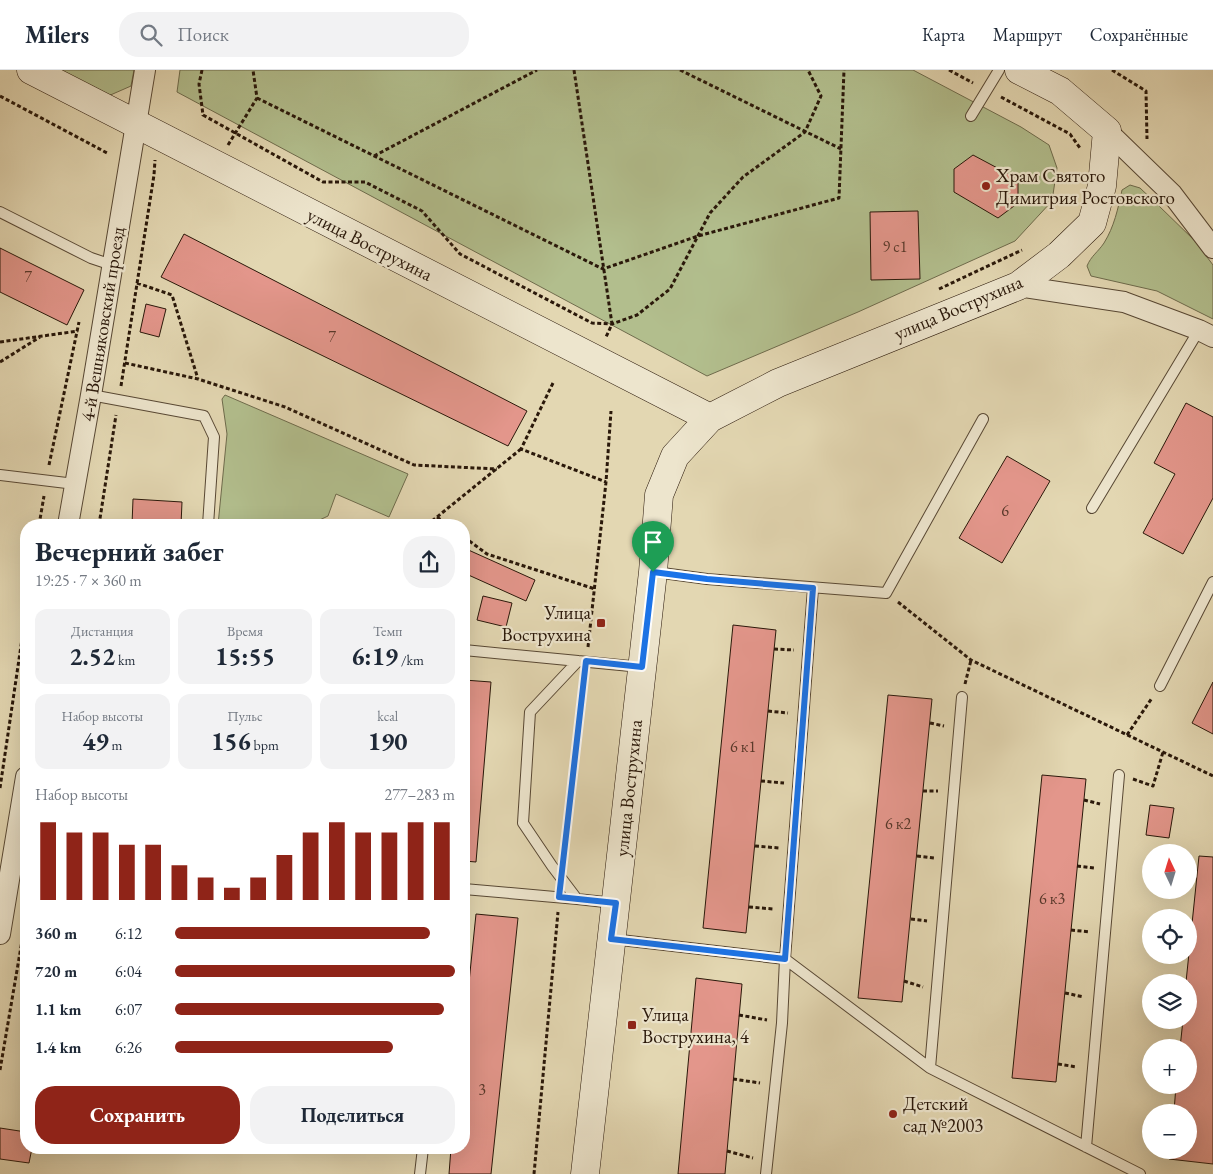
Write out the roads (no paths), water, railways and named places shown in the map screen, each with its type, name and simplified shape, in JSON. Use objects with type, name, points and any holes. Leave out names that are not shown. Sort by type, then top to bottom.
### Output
[{"type":"street","name":"улица Вострухина","points":[[31,70],[710,418]]},
{"type":"street","name":"4-й Вешняковский проезд","points":[[69,519],[112,265],[146,129],[145,70]]},
{"type":"street","points":[[1019,70],[1060,90],[1107,131],[1172,194],[1213,248]]},
{"type":"street","name":"улица Вострухина","points":[[585,1174],[653,572],[659,495],[675,456],[710,418],[778,383],[1018,286],[1059,255],[1092,223],[1102,186],[1107,131]]},
{"type":"street","points":[[1018,286],[1124,302],[1206,334]]},
{"type":"street","points":[[0,934],[7,850],[20,800]]},
{"type":"lane","points":[[971,116],[999,70]]},
{"type":"lane","points":[[0,212],[91,258],[112,265]]},
{"type":"lane","points":[[1092,508],[1206,334]]},
{"type":"lane","points":[[91,395],[204,416],[214,437],[208,519]]},
{"type":"lane","points":[[653,572],[707,579],[886,593],[983,419]]},
{"type":"lane","points":[[0,475],[75,484]]},
{"type":"lane","points":[[1160,686],[1213,582]]},
{"type":"lane","points":[[766,1174],[782,1023],[785,959],[813,588]]},
{"type":"lane","points":[[470,651],[642,667]]},
{"type":"lane","points":[[577,899],[523,823],[530,712],[582,661]]},
{"type":"lane","points":[[930,1068],[962,697]]},
{"type":"lane","points":[[1086,1147],[1119,775]]},
{"type":"lane","points":[[470,890],[616,903]]},
{"type":"lane","points":[[611,939],[785,959],[930,1068],[1140,1174]]},
{"type":"lane","points":[[420,1174],[422,1154]]},
{"type":"place","name":"Храм Святого Димитрия Ростовского","points":[[986,186]]},
{"type":"place","name":"Улица Вострухина","points":[[601,623]]},
{"type":"place","name":"Улица Вострухина, 4","points":[[632,1025]]},
{"type":"place","name":"Детский сад №2003","points":[[893,1114]]}]
